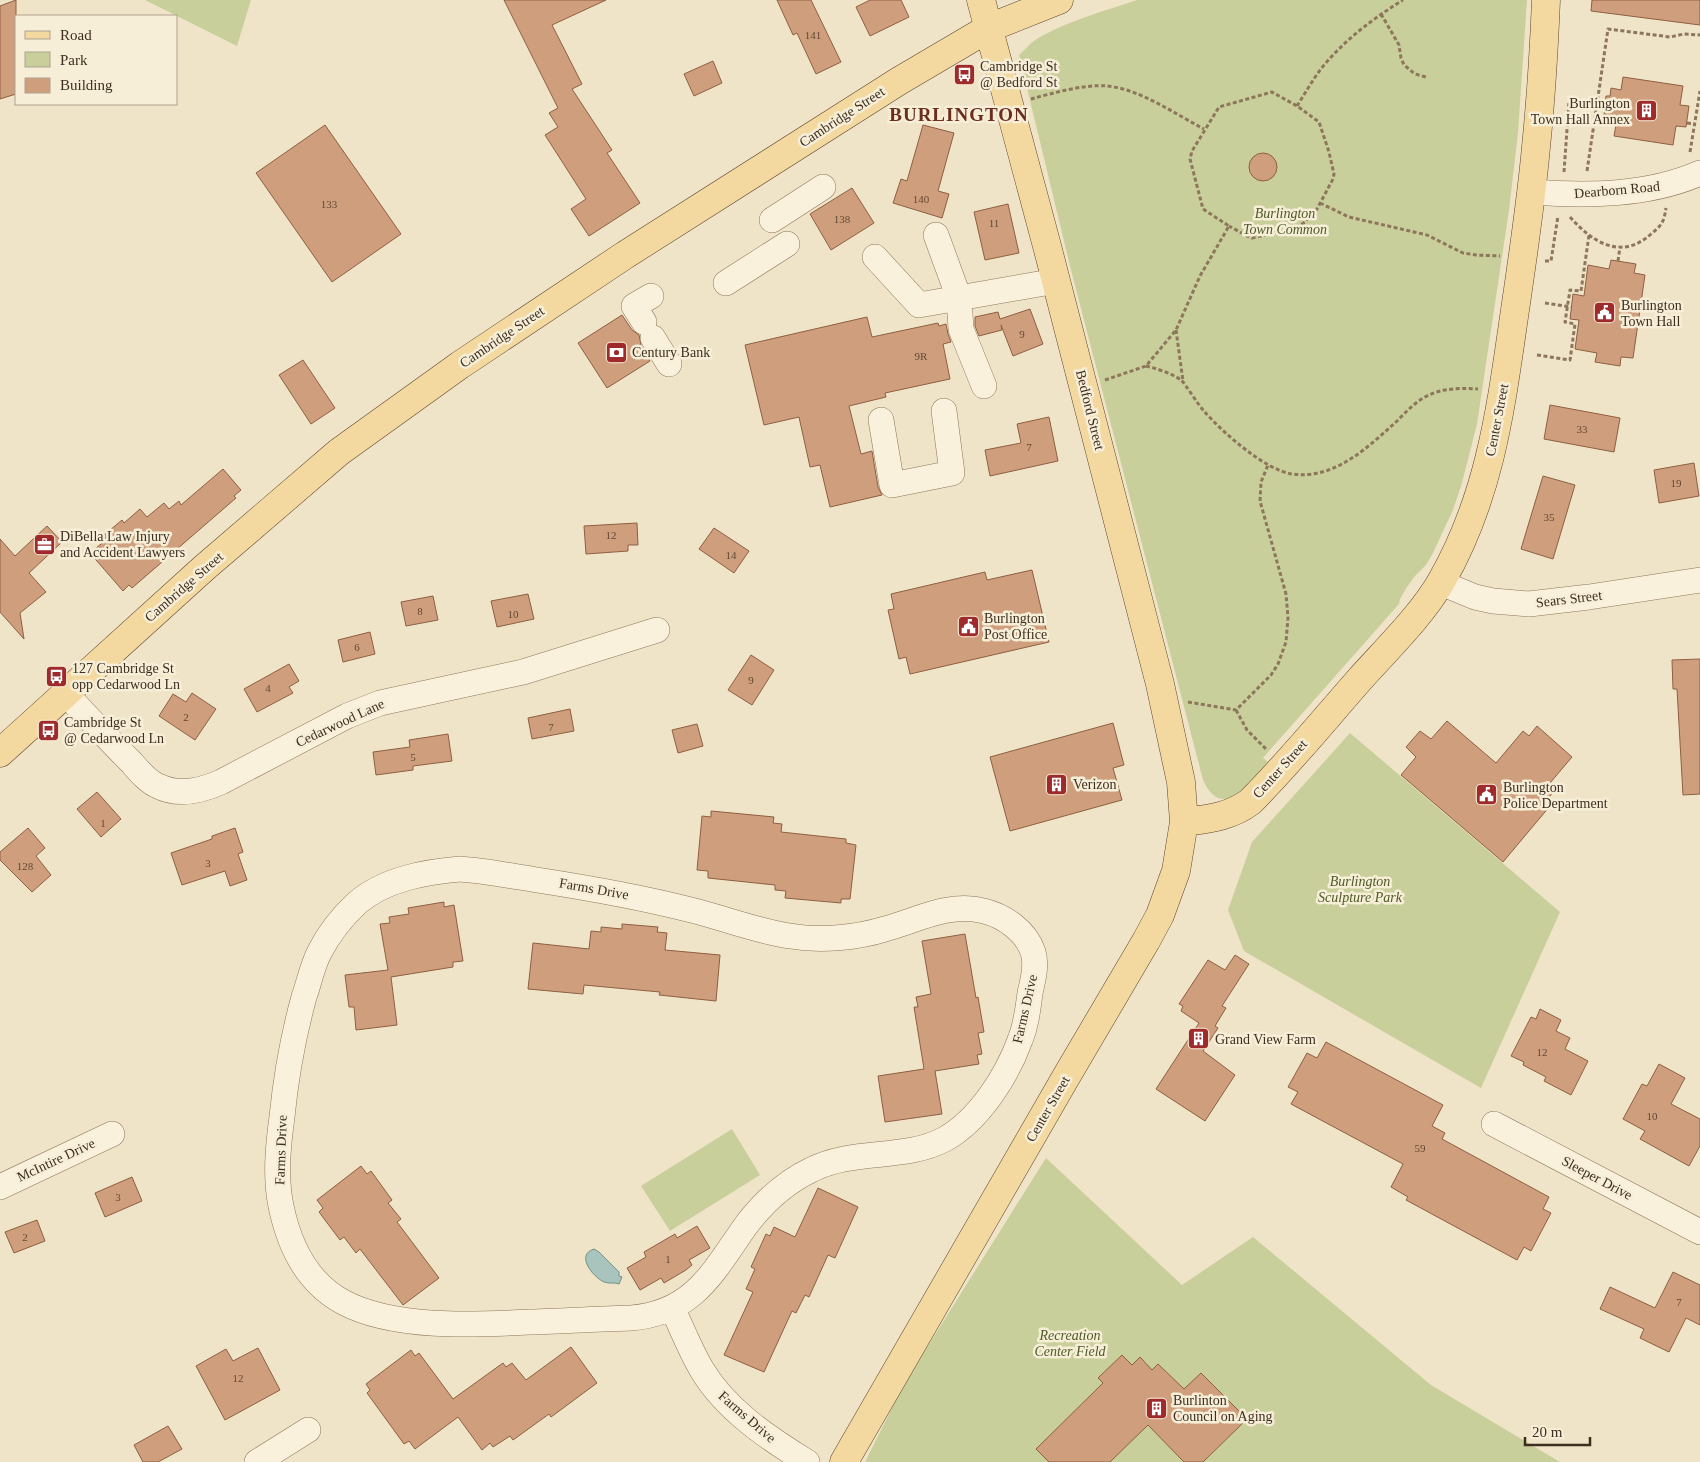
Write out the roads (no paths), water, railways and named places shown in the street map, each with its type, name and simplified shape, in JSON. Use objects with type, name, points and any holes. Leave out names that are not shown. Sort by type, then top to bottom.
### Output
[{"type":"main road","name":"Bedford Street","points":[[981,0],[1084,386],[1165,707],[1181,782],[1184,822]]},
{"type":"main road","name":"Cambridge Street","points":[[0,753],[204,568],[339,452],[395,411],[500,337],[871,98],[989,28],[1059,0]]},
{"type":"main road","name":"Center Street","points":[[844,1462],[1160,915],[1176,870],[1184,822],[1223,816],[1250,802],[1401,633],[1441,583],[1466,531],[1480,494],[1495,438],[1503,392],[1531,192],[1540,98],[1546,0]]},
{"type":"street","name":"Dearborn Road","points":[[1531,192],[1584,194],[1657,187],[1673,184],[1700,173]]},
{"type":"street","points":[[772,220],[823,187]]},
{"type":"street","points":[[936,235],[959,298],[961,329],[984,386]]},
{"type":"street","points":[[726,283],[787,244]]},
{"type":"street","points":[[875,257],[919,305],[1056,281]]},
{"type":"street","points":[[651,296],[634,306],[669,364]]},
{"type":"street","points":[[881,420],[892,485],[952,473],[944,410]]},
{"type":"street","name":"Sears Street","points":[[1441,583],[1475,597],[1493,601],[1529,604],[1700,580]]},
{"type":"street","name":"Cedarwood Lane","points":[[65,693],[156,786],[171,791],[192,791],[206,789],[221,782],[347,716],[380,703],[522,672],[657,630]]},
{"type":"street","name":"Farms Drive","points":[[460,869],[498,873],[636,896],[789,936],[818,938],[860,935],[885,930],[938,912],[960,908],[983,910],[995,914],[1014,926],[1024,936],[1034,956],[1034,970],[1021,1040],[1001,1079],[976,1114],[956,1132],[932,1144],[908,1150],[841,1159],[800,1176],[761,1207],[707,1281],[692,1295],[672,1308],[656,1314],[631,1318],[484,1324],[431,1323],[356,1309],[328,1292],[308,1272],[300,1261],[289,1234],[281,1204],[279,1143],[289,1058],[299,1016],[319,954],[330,935],[344,917],[359,902],[377,890],[395,882],[417,875],[460,869]]},
{"type":"street","name":"Sleeper Drive","points":[[1494,1124],[1700,1232]]},
{"type":"street","name":"McIntire Drive","points":[[0,1187],[112,1134]]},
{"type":"street","name":"Farms Drive","points":[[672,1308],[693,1355],[707,1378],[723,1398],[754,1426],[807,1462]]},
{"type":"street","points":[[257,1462],[308,1430]]},
{"type":"water","points":[[594,1249],[619,1272],[619,1276],[622,1277],[619,1284],[604,1282],[591,1271],[586,1261],[586,1256]]},
{"type":"place","name":"Cambridge St @ Bedford St","points":[[964,74]]},
{"type":"place","name":"Burlington Town Hall Annex","points":[[1646,111]]},
{"type":"place","name":"Burlington Town Hall","points":[[1605,313]]},
{"type":"place","name":"Century Bank","points":[[616,352]]},
{"type":"place","name":"DiBella Law Injury and Accident Lawyers","points":[[44,544]]},
{"type":"place","name":"Burlington Post Office","points":[[968,626]]},
{"type":"place","name":"127 Cambridge St opp Cedarwood Ln","points":[[56,676]]},
{"type":"place","name":"Cambridge St @ Cedarwood Ln","points":[[48,730]]},
{"type":"place","name":"Verizon","points":[[1057,784]]},
{"type":"place","name":"Burlington Police Department","points":[[1487,795]]},
{"type":"place","name":"Grand View Farm","points":[[1199,1039]]},
{"type":"place","name":"Burlinton Council on Aging","points":[[1157,1408]]},
{"type":"district","name":"BURLINGTON","points":[[959,114]]},
{"type":"park label","name":"Burlington Town Common","points":[[1285,222]]},
{"type":"park label","name":"Burlington Sculpture Park","points":[[1360,890]]},
{"type":"park label","name":"Recreation Center Field","points":[[1070,1344]]}]
